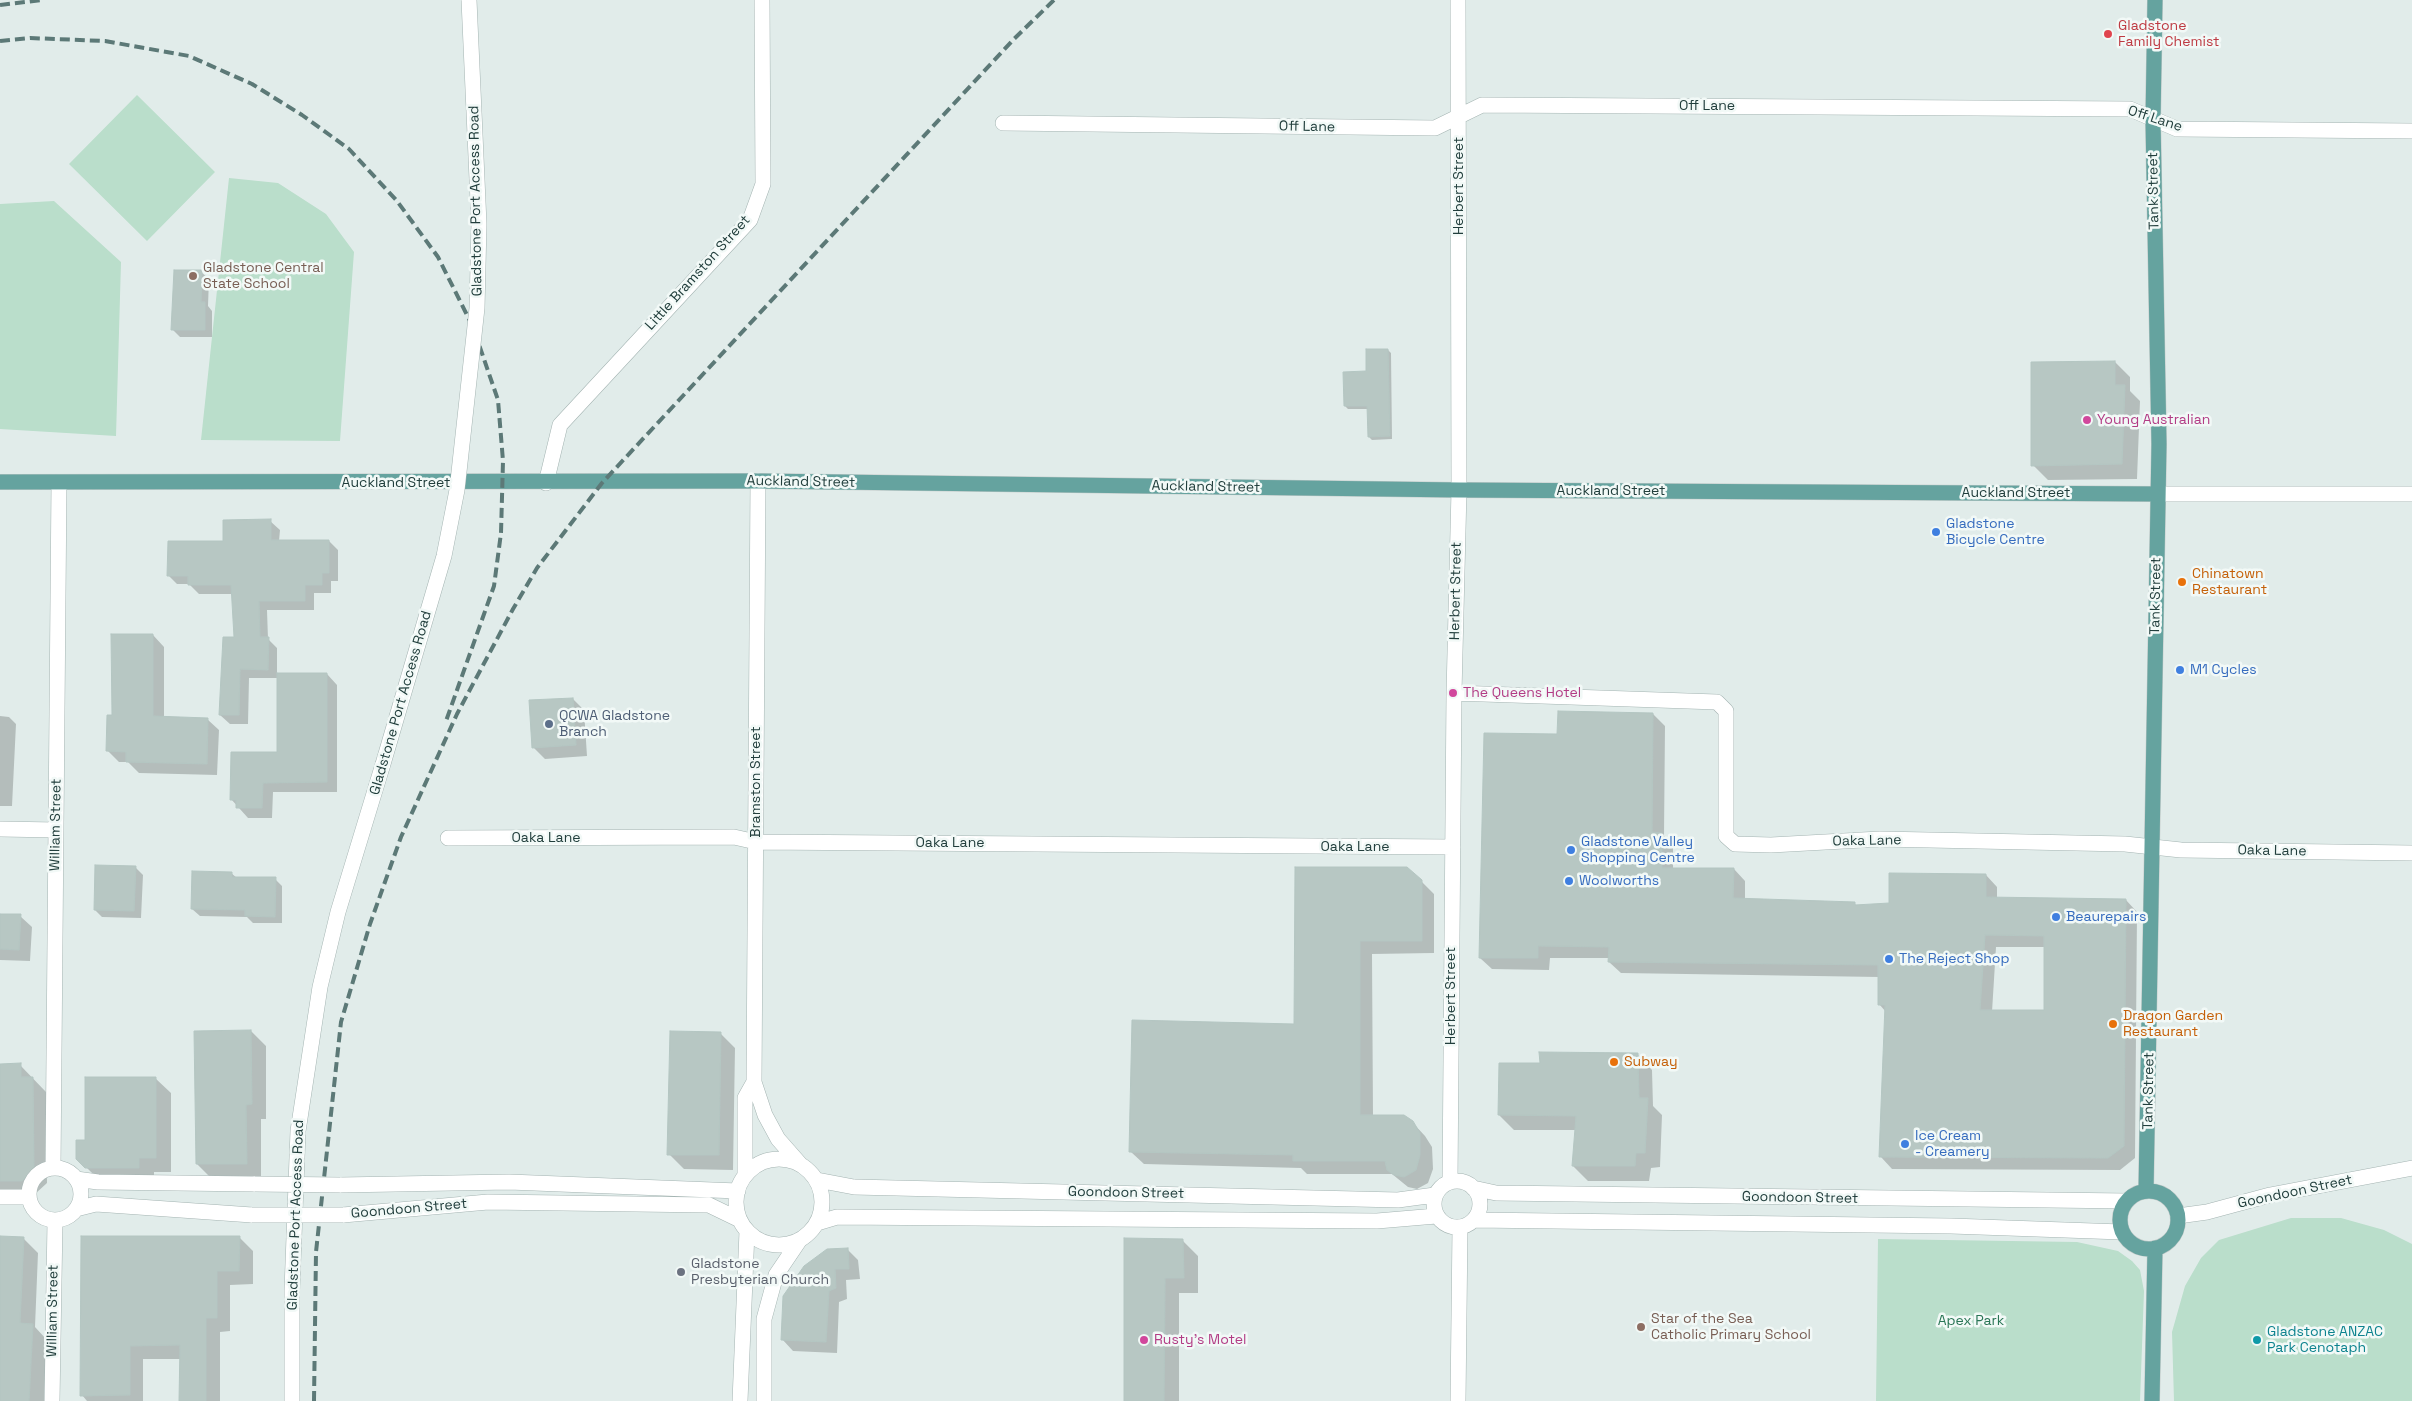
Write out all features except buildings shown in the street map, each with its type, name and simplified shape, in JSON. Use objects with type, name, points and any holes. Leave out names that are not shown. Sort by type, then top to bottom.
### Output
[{"type":"main road","name":"Tank Street","points":[[2146,1191],[2158,494],[2153,120],[2155,0]]},
{"type":"main road","name":"Auckland Street","points":[[0,482],[546,483],[758,481],[1459,490],[2158,494]]},
{"type":"main road","points":[[2146,1191],[2155,1192],[2170,1200],[2178,1216],[2175,1233],[2170,1240],[2155,1248],[2147,1249],[2132,1244],[2122,1232],[2120,1216],[2127,1201],[2132,1196],[2146,1191]]},
{"type":"main road","points":[[2152,1401],[2155,1248]]},
{"type":"street","name":"Gladstone Port Access Road","points":[[292,1401],[292,1290],[298,1131],[320,987],[338,912],[444,556],[458,480],[477,308],[479,224],[469,0]]},
{"type":"street","name":"Little Bramston Street","points":[[546,483],[560,425],[750,220],[763,184],[762,0]]},
{"type":"street","name":"Herbert Street","points":[[1450,1182],[1454,693],[1459,490],[1458,0]]},
{"type":"street","name":"Off Lane","points":[[1003,123],[1435,128],[1459,115],[1482,106],[1878,107],[2130,109],[2177,130],[2412,130]]},
{"type":"street","name":"Bramston Street","points":[[758,481],[754,1082],[765,1115],[774,1131],[800,1164]]},
{"type":"street","name":"William Street","points":[[53,1168],[59,482]]},
{"type":"street","name":"Auckland Street","points":[[2158,494],[2412,494]]},
{"type":"street","name":"Oaka Lane","points":[[1454,693],[1717,702],[1726,711],[1726,836],[1736,844],[1897,840],[2125,844],[2181,850],[2412,852]]},
{"type":"street","points":[[0,829],[56,830]]},
{"type":"street","name":"Oaka Lane","points":[[448,838],[734,837],[756,842],[1453,847]]},
{"type":"street","name":"Bramston Street","points":[[745,1175],[745,1098],[754,1082]]},
{"type":"street","points":[[740,1401],[743,1225],[736,1205],[738,1191],[745,1175],[765,1161],[788,1160],[800,1164],[817,1180],[822,1194],[822,1209],[817,1223],[809,1233],[798,1240],[776,1245],[760,1241],[743,1225]]},
{"type":"street","points":[[53,1168],[66,1170],[76,1178],[81,1194],[76,1209],[63,1219],[55,1220],[40,1216],[31,1204],[29,1197],[33,1181],[38,1175],[53,1168]]},
{"type":"street","name":"Goondoon Street","points":[[2178,1216],[2207,1212],[2270,1195],[2412,1168]]},
{"type":"street","name":"Goondoon Street","points":[[76,1178],[98,1182],[340,1185],[508,1182],[738,1191]]},
{"type":"street","name":"Goondoon Street","points":[[817,1180],[864,1188],[1398,1200],[1435,1195]]},
{"type":"street","points":[[1458,1181],[1473,1188],[1480,1204],[1474,1220],[1460,1228],[1446,1226],[1436,1216],[1433,1202],[1435,1195],[1439,1189],[1450,1182],[1458,1181]]},
{"type":"street","name":"Goondoon Street","points":[[1473,1188],[1506,1194],[2127,1201]]},
{"type":"street","points":[[0,1196],[29,1197]]},
{"type":"street","name":"Goondoon Street","points":[[76,1209],[96,1204],[252,1216],[342,1215],[488,1202],[710,1205],[743,1225]]},
{"type":"street","name":"Goondoon Street","points":[[817,1223],[837,1217],[1377,1220],[1436,1216]]},
{"type":"street","name":"William Street","points":[[52,1401],[55,1220]]},
{"type":"street","name":"Goondoon Street","points":[[1474,1220],[1951,1226],[2122,1232]]},
{"type":"street","points":[[1458,1401],[1460,1228]]},
{"type":"street","points":[[764,1401],[764,1319],[776,1275],[798,1240]]},
{"type":"green space","points":[[137,95],[215,172],[147,241],[69,164]]},
{"type":"green space","points":[[229,178],[278,183],[326,214],[354,252],[340,441],[201,440]]},
{"type":"green space","points":[[54,201],[121,262],[116,436],[0,429],[0,204]]},
{"type":"green space","points":[[2291,1218],[2341,1218],[2384,1230],[2412,1244],[2412,1401],[2174,1401],[2172,1332],[2185,1286],[2201,1258],[2219,1240]]},
{"type":"green space","name":"Apex Park","points":[[1878,1239],[2077,1242],[2118,1251],[2132,1261],[2140,1270],[2144,1291],[2140,1401],[1876,1401]]},
{"type":"railway","points":[[0,5],[42,0]]},
{"type":"railway","points":[[314,1401],[316,1252],[341,1022],[370,924],[401,837],[457,714],[537,568],[602,483],[1014,39],[1054,0]]},
{"type":"railway","points":[[0,41],[30,38],[105,41],[189,56],[252,84],[302,115],[349,149],[397,201],[438,257],[473,327],[498,400],[503,461],[501,533],[494,586],[446,721]]},
{"type":"place","name":"Gladstone Family Chemist","points":[[2108,34]]},
{"type":"place","name":"Gladstone Central State School","points":[[193,276]]},
{"type":"place","name":"Young Australian","points":[[2087,420]]},
{"type":"place","name":"Gladstone Bicycle Centre","points":[[1936,532]]},
{"type":"place","name":"Chinatown Restaurant","points":[[2182,582]]},
{"type":"place","name":"M1 Cycles","points":[[2180,670]]},
{"type":"place","name":"The Queens Hotel","points":[[1453,693]]},
{"type":"place","name":"QCWA Gladstone Branch","points":[[549,724]]},
{"type":"place","name":"Gladstone Valley Shopping Centre","points":[[1571,850]]},
{"type":"place","name":"Woolworths","points":[[1569,881]]},
{"type":"place","name":"Beaurepairs","points":[[2056,917]]},
{"type":"place","name":"The Reject Shop","points":[[1889,959]]},
{"type":"place","name":"Dragon Garden Restaurant","points":[[2113,1024]]},
{"type":"place","name":"Subway","points":[[1614,1062]]},
{"type":"place","name":"Ice Cream - Creamery","points":[[1905,1144]]},
{"type":"place","name":"Gladstone Presbyterian Church","points":[[681,1272]]},
{"type":"place","name":"Star of the Sea Catholic Primary School","points":[[1641,1327]]},
{"type":"place","name":"Rusty’s Motel","points":[[1144,1340]]},
{"type":"place","name":"Gladstone ANZAC Park Cenotaph","points":[[2257,1340]]}]
